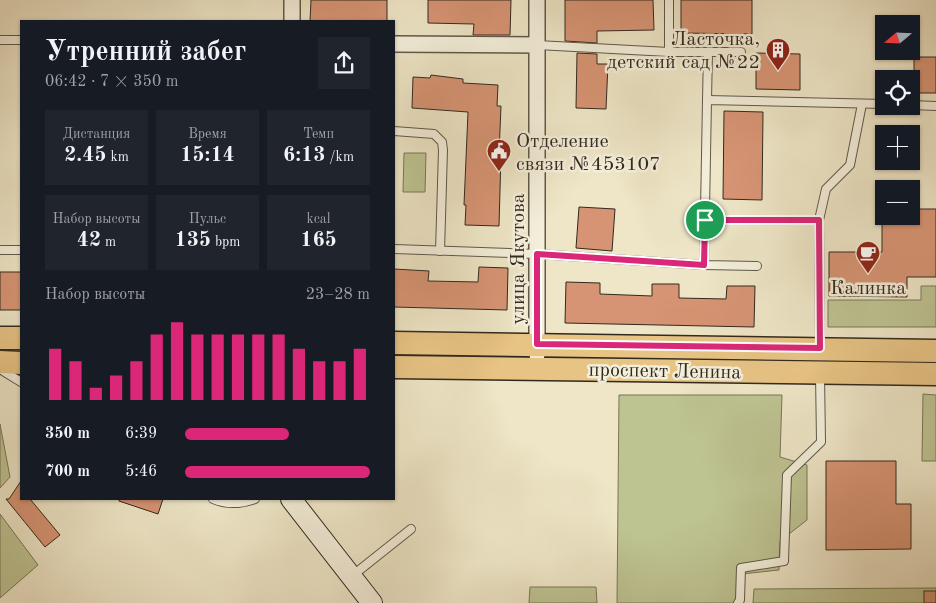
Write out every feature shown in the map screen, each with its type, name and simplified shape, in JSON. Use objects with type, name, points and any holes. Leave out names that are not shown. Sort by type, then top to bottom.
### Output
[{"type":"main road","points":[[0,338],[20,338]]},
{"type":"main road","name":"проспект Ленина","points":[[395,343],[936,351]]},
{"type":"main road","points":[[0,362],[20,363]]},
{"type":"main road","name":"проспект Ленина","points":[[395,367],[936,374]]},
{"type":"main road","points":[[292,500],[372,603]]},
{"type":"street","points":[[292,0],[292,20]]},
{"type":"street","name":"улица Якутова","points":[[537,0],[538,368]]},
{"type":"street","points":[[395,44],[537,45]]},
{"type":"lane","points":[[669,0],[669,52]]},
{"type":"lane","points":[[0,40],[20,40]]},
{"type":"lane","points":[[537,45],[669,52],[741,52]]},
{"type":"lane","points":[[704,265],[708,52]]},
{"type":"lane","points":[[707,100],[875,104]]},
{"type":"lane","points":[[820,348],[819,220],[826,189],[850,164],[862,104]]},
{"type":"lane","points":[[920,105],[936,106]]},
{"type":"lane","points":[[395,131],[434,134],[442,142],[440,251]]},
{"type":"lane","points":[[705,220],[819,220]]},
{"type":"lane","points":[[395,249],[537,254],[704,265],[757,266]]},
{"type":"lane","points":[[0,250],[20,250]]},
{"type":"lane","points":[[0,369],[20,381]]},
{"type":"lane","points":[[738,603],[740,600],[741,568],[784,561],[787,475],[821,442],[820,372]]},
{"type":"lane","points":[[217,500],[229,503],[244,503],[252,500]]},
{"type":"lane","points":[[352,577],[412,529]]},
{"type":"green space","points":[[404,153],[426,153],[425,192],[403,192]]},
{"type":"green space","points":[[921,286],[936,286],[936,327],[828,327],[828,300],[921,300]]},
{"type":"green space","points":[[923,394],[936,395],[936,461],[922,461]]},
{"type":"green space","points":[[619,395],[782,395],[780,457],[807,465],[807,520],[780,541],[779,570],[742,574],[737,603],[617,603]]},
{"type":"green space","points":[[0,424],[10,477],[0,488]]},
{"type":"green space","points":[[0,514],[38,565],[0,598]]},
{"type":"green space","points":[[530,587],[596,587],[597,603],[529,603]]},
{"type":"green space","points":[[936,588],[936,603],[753,603],[754,589]]},
{"type":"building","points":[[311,0],[387,0],[387,20],[310,20]]},
{"type":"building","points":[[428,0],[511,0],[510,35],[473,35],[474,24],[428,23]]},
{"type":"building","points":[[565,0],[653,0],[654,30],[597,31],[597,43],[565,41]]},
{"type":"building","points":[[681,0],[752,0],[752,34],[681,33]]},
{"type":"building","points":[[577,53],[597,54],[597,64],[608,64],[606,109],[576,108]]},
{"type":"building","name":"Ласточка, детский сад №22","points":[[756,53],[800,54],[800,90],[756,89]]},
{"type":"building","points":[[920,57],[936,57],[936,93],[920,93],[920,70],[914,70],[914,60],[920,60]]},
{"type":"building","points":[[431,75],[463,79],[463,83],[498,85],[497,106],[501,106],[499,226],[465,225],[466,205],[464,205],[468,112],[412,108],[413,77],[430,78]]},
{"type":"building","points":[[724,111],[763,112],[762,200],[723,199]]},
{"type":"building","points":[[579,207],[615,209],[612,251],[576,248]]},
{"type":"building","points":[[920,209],[936,209],[936,277],[907,277],[907,297],[829,296],[829,252],[882,252],[882,225],[920,225]]},
{"type":"building","points":[[479,267],[508,268],[507,310],[395,307],[395,269],[429,271],[428,281],[478,282]]},
{"type":"building","points":[[0,272],[20,272],[20,310],[0,310]]},
{"type":"building","points":[[566,282],[600,283],[600,294],[652,296],[652,284],[679,284],[679,298],[726,299],[727,286],[755,286],[754,327],[565,323]]},
{"type":"building","points":[[826,461],[896,461],[896,504],[911,504],[911,549],[826,550]]},
{"type":"building","points":[[20,482],[20,500],[31,500],[60,535],[45,547],[6,499],[9,499]]},
{"type":"building","points":[[119,500],[163,500],[158,514]]},
{"type":"building","points":[[924,591],[936,591],[936,603],[924,603]]},
{"type":"place","name":"Ласточка, детский сад №22","points":[[778,71]]},
{"type":"place","name":"Отделение связи №453107","points":[[499,172]]},
{"type":"place","name":"Калинка","points":[[868,274]]},
{"type":"route","points":[[705,220],[819,220],[820,348],[537,344],[537,254],[704,265],[705,220]]}]
